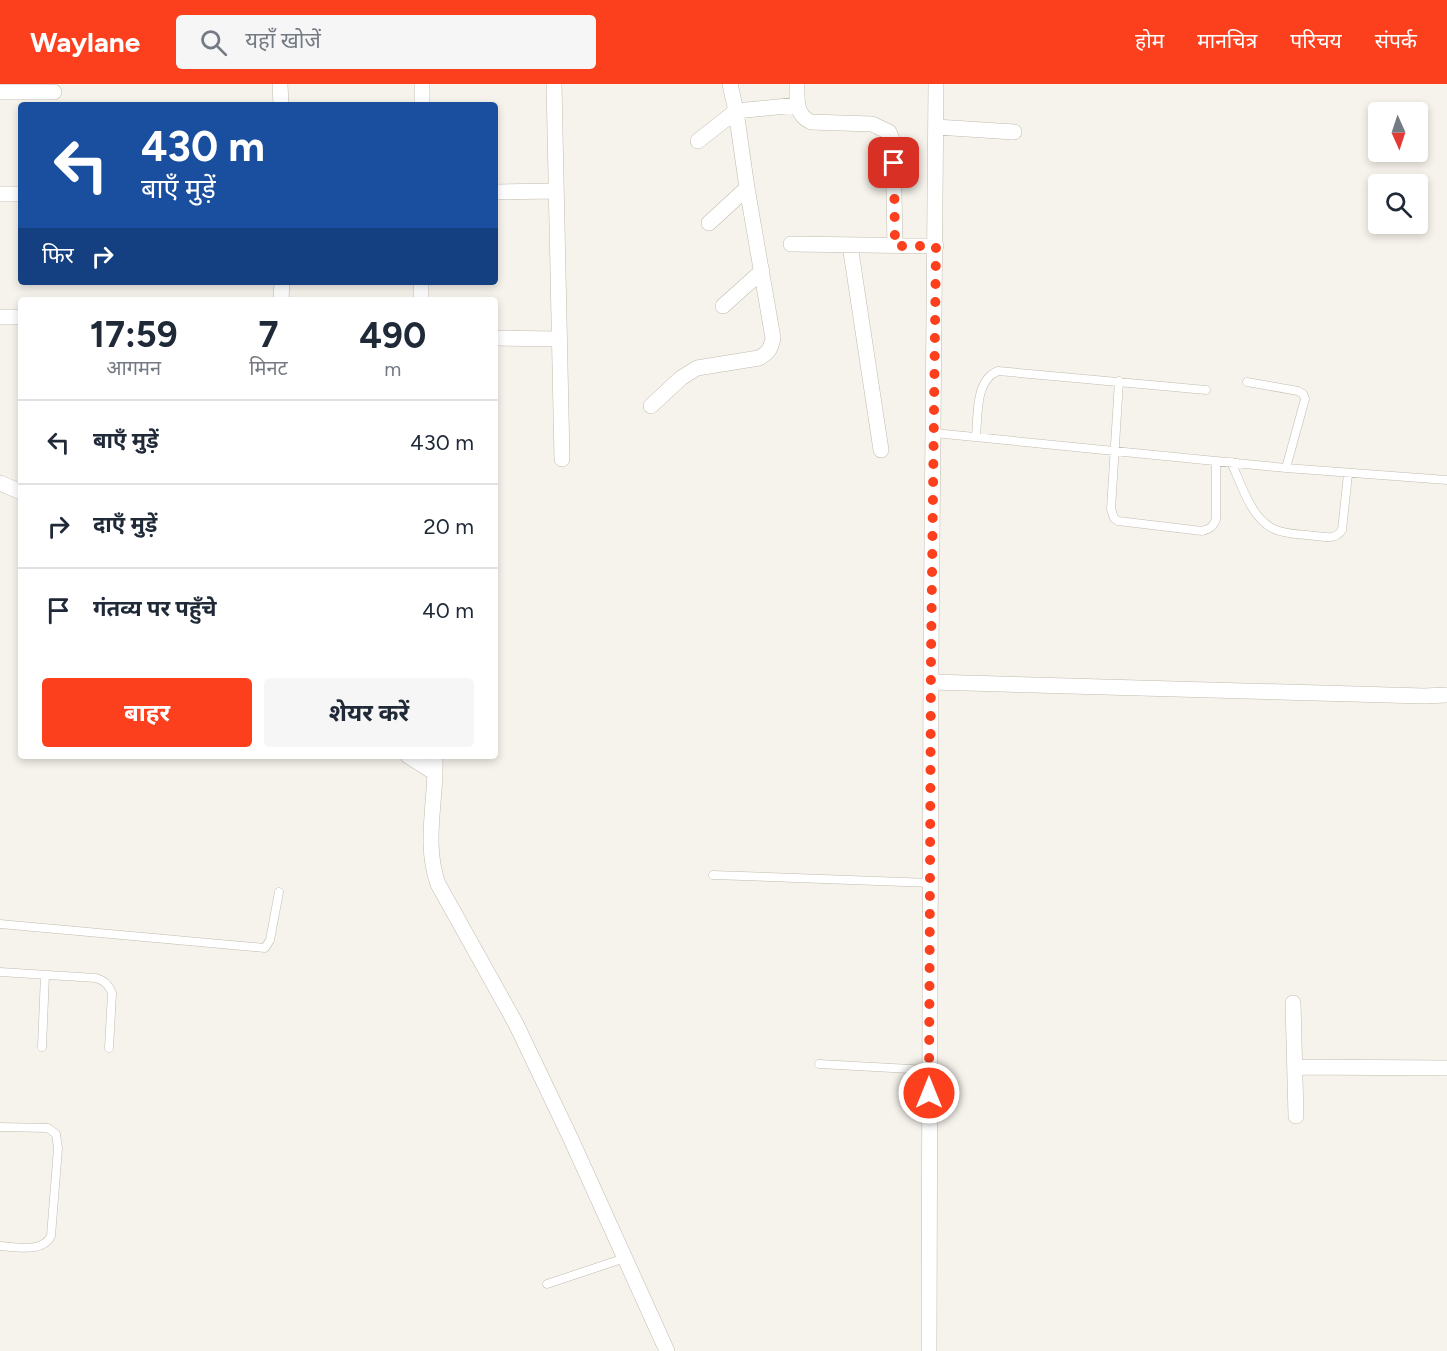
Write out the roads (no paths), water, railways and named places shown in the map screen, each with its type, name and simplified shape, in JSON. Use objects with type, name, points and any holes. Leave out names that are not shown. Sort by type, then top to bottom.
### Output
[{"type":"street","points":[[280,84],[281,102]]},
{"type":"street","points":[[422,84],[422,102]]},
{"type":"street","points":[[554,84],[562,459]]},
{"type":"street","points":[[651,406],[681,378],[697,368],[759,358],[771,347],[773,338],[730,84]]},
{"type":"street","points":[[797,84],[797,105],[800,114],[811,122],[872,124],[889,132],[893,142],[895,246]]},
{"type":"street","points":[[929,1351],[936,84]]},
{"type":"street","points":[[0,92],[54,92]]},
{"type":"street","points":[[698,141],[736,111],[797,105]]},
{"type":"street","points":[[936,128],[1014,132]]},
{"type":"street","points":[[709,223],[747,188]]},
{"type":"street","points":[[498,192],[556,191]]},
{"type":"street","points":[[0,194],[18,194]]},
{"type":"street","points":[[791,244],[936,246]]},
{"type":"street","points":[[850,245],[881,450]]},
{"type":"street","points":[[723,306],[762,271]]},
{"type":"street","points":[[0,317],[18,317]]},
{"type":"street","points":[[498,338],[558,339]]},
{"type":"street","points":[[0,483],[18,491]]},
{"type":"street","points":[[931,682],[1447,695]]},
{"type":"street","points":[[413,759],[435,773]]},
{"type":"street","points":[[435,759],[430,841],[433,870],[438,884],[516,1024],[667,1351]]},
{"type":"street","points":[[1293,1003],[1296,1116]]},
{"type":"street","points":[[1295,1067],[1447,1068]]},
{"type":"lane","points":[[976,437],[982,388],[986,380],[998,371],[1206,390]]},
{"type":"lane","points":[[1119,381],[1111,509],[1114,518],[1122,522],[1202,531],[1209,529],[1214,525],[1215,519],[1216,461]]},
{"type":"lane","points":[[1247,382],[1298,391],[1303,394],[1305,399],[1286,468]]},
{"type":"lane","points":[[934,433],[1348,474],[1447,480]]},
{"type":"lane","points":[[1231,462],[1254,509],[1266,524],[1281,531],[1330,538],[1339,535],[1342,530],[1348,474]]},
{"type":"lane","points":[[713,875],[931,884]]},
{"type":"lane","points":[[0,924],[265,948],[270,940],[279,892]]},
{"type":"lane","points":[[0,972],[96,978],[109,985],[112,993],[109,1048]]},
{"type":"lane","points":[[42,1047],[45,975]]},
{"type":"lane","points":[[819,1064],[929,1070]]},
{"type":"lane","points":[[0,1127],[48,1128],[56,1134],[58,1148],[51,1236],[48,1242],[39,1247],[0,1246]]},
{"type":"lane","points":[[547,1284],[625,1258]]}]
